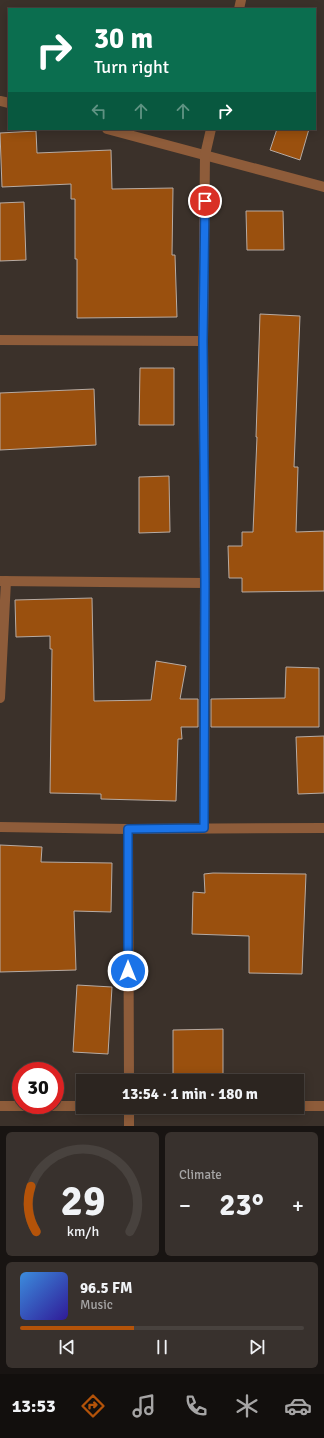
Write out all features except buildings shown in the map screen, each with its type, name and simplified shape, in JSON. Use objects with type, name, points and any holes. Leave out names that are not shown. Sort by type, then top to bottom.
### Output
[{"type":"street","points":[[111,130],[324,187]]},
{"type":"street","points":[[204,828],[205,583],[203,341],[205,155],[211,130]]},
{"type":"street","points":[[0,340],[203,341]]},
{"type":"street","points":[[0,698],[3,581],[205,583]]},
{"type":"street","points":[[0,827],[128,829],[324,828]]},
{"type":"street","points":[[128,829],[129,1074]]},
{"type":"street","points":[[0,1106],[76,1106]]},
{"type":"street","points":[[304,1106],[324,1106]]},
{"type":"street","points":[[129,1114],[129,1126]]},
{"type":"route","points":[[128,971],[128,829],[204,828],[205,583],[203,341],[205,201]]}]
